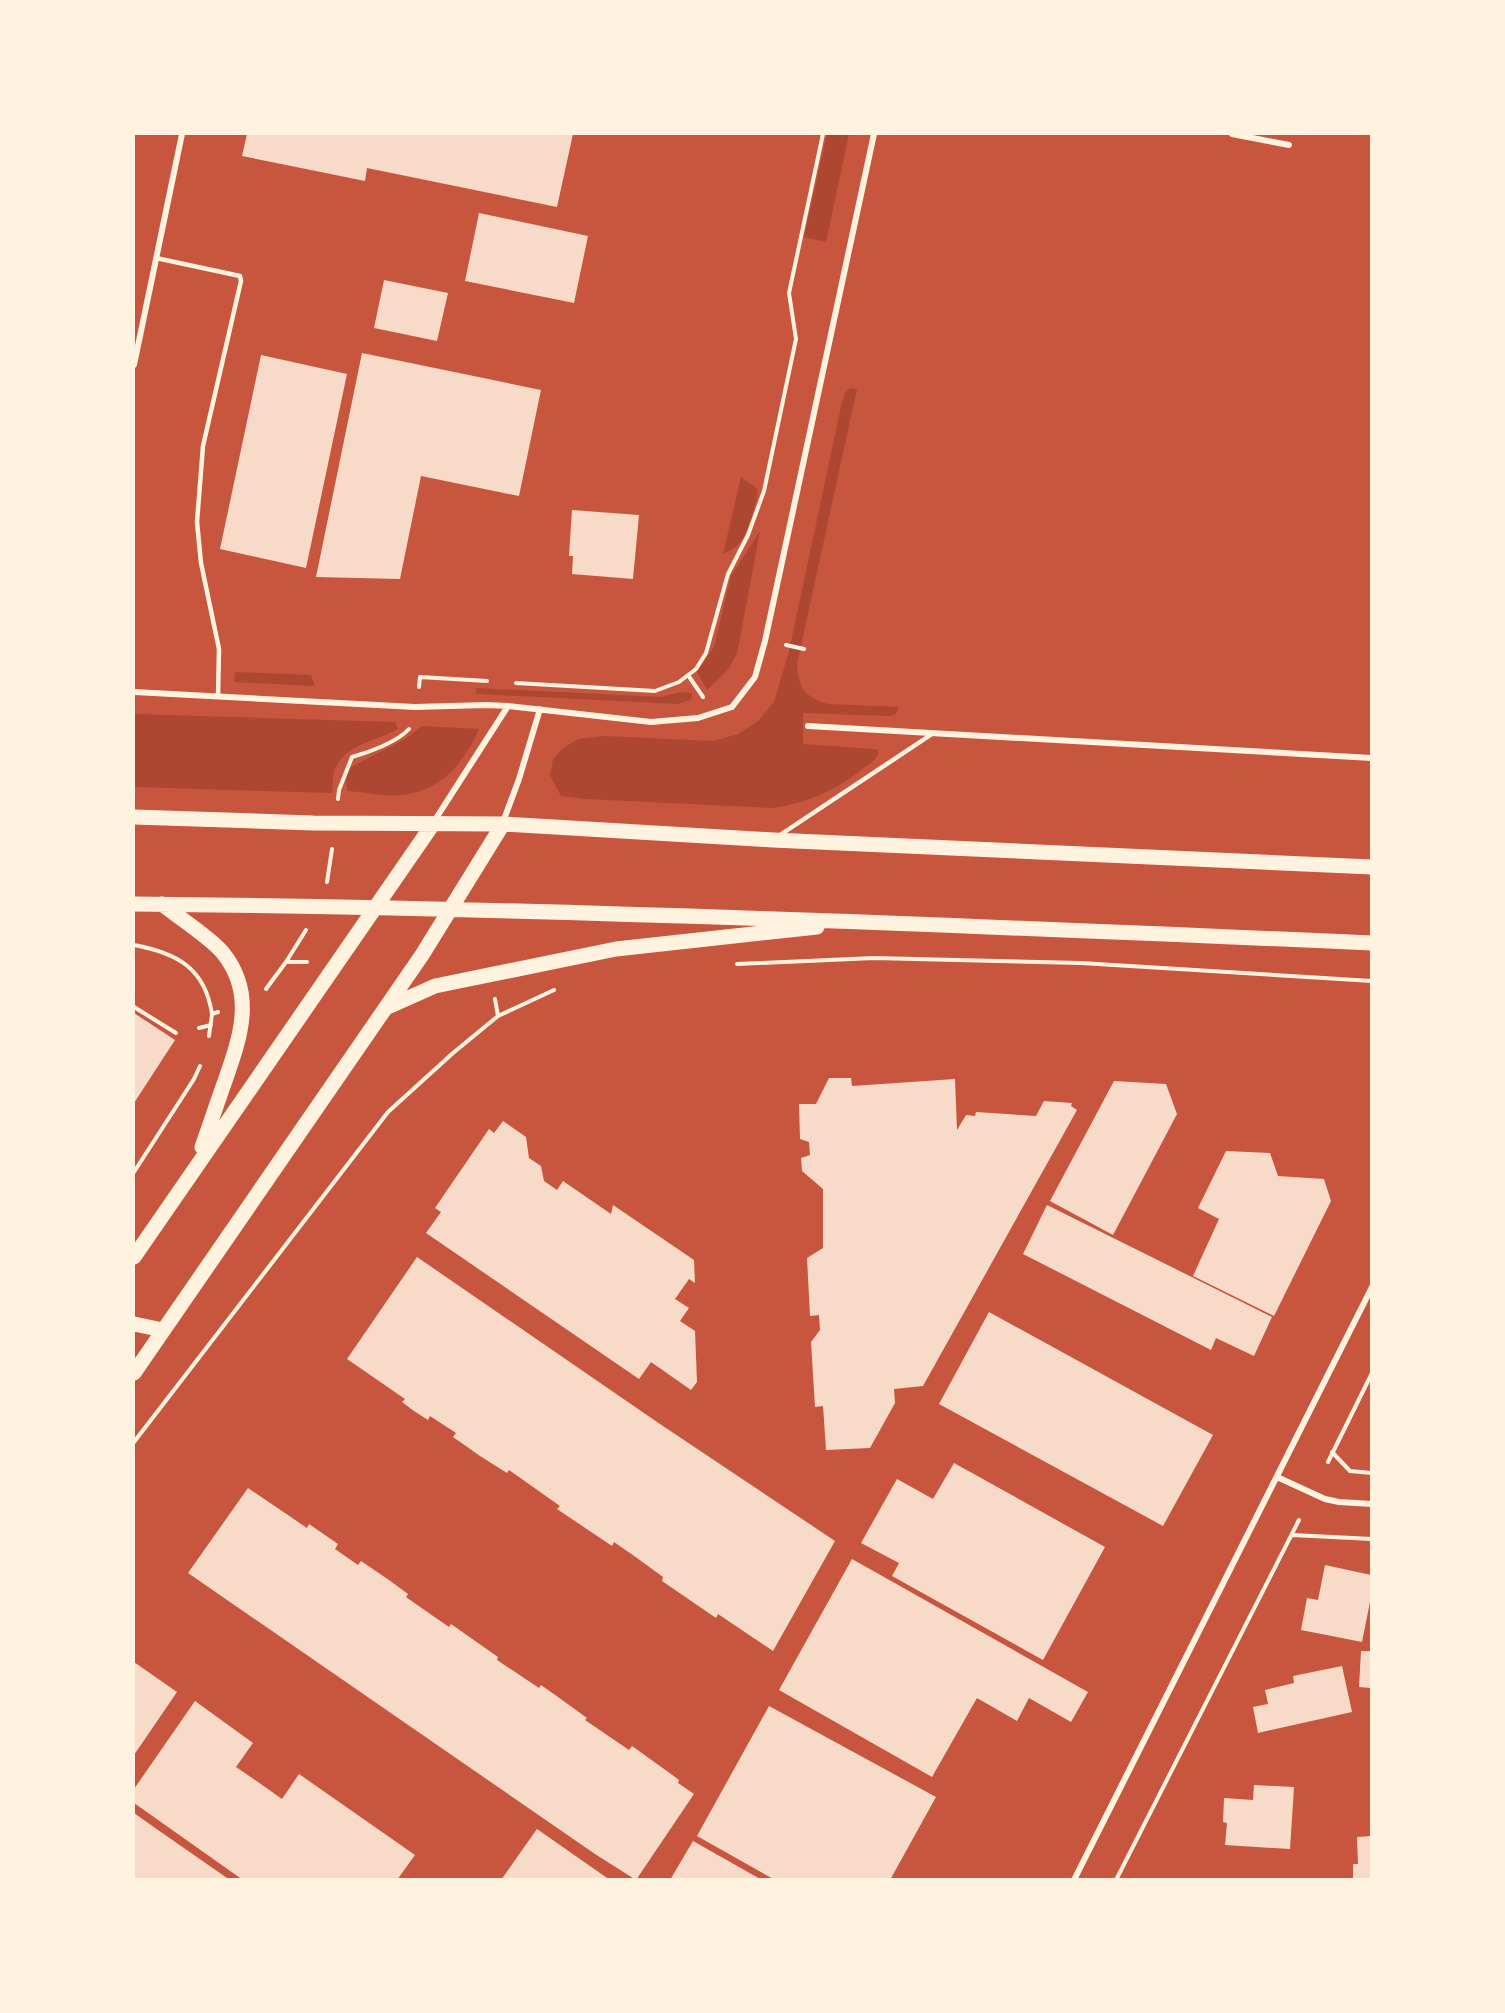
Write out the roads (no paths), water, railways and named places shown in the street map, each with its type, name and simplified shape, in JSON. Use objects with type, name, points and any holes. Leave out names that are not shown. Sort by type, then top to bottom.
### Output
[{"type":"main road","points":[[134,818],[313,823],[503,824],[773,840],[1371,867]]},
{"type":"main road","points":[[134,1257],[433,824]]},
{"type":"main road","points":[[134,1373],[386,1009],[503,824]]},
{"type":"main road","points":[[134,904],[452,908],[873,921],[1371,943]]},
{"type":"main road","points":[[162,904],[222,952],[237,978],[243,1003],[239,1042],[195,1167]]},
{"type":"main road","points":[[386,1009],[435,986],[616,950],[873,921]]},
{"type":"main road","points":[[134,1324],[163,1330]]},
{"type":"street","points":[[134,365],[182,134]]},
{"type":"street","points":[[134,692],[388,706],[508,706],[651,722],[698,718],[732,707],[754,677],[765,641],[874,134]]},
{"type":"street","points":[[1232,134],[1289,146]]},
{"type":"street","points":[[433,824],[508,706]]},
{"type":"street","points":[[503,824],[540,709]]},
{"type":"street","points":[[808,726],[1371,758]]},
{"type":"street","points":[[1074,1880],[1371,1287]]},
{"type":"street","points":[[1277,1478],[1324,1499],[1371,1504]]},
{"type":"lane","points":[[156,258],[240,276],[241,281],[203,446],[197,522],[201,563],[219,649],[218,697]]},
{"type":"lane","points":[[773,840],[932,734]]}]
